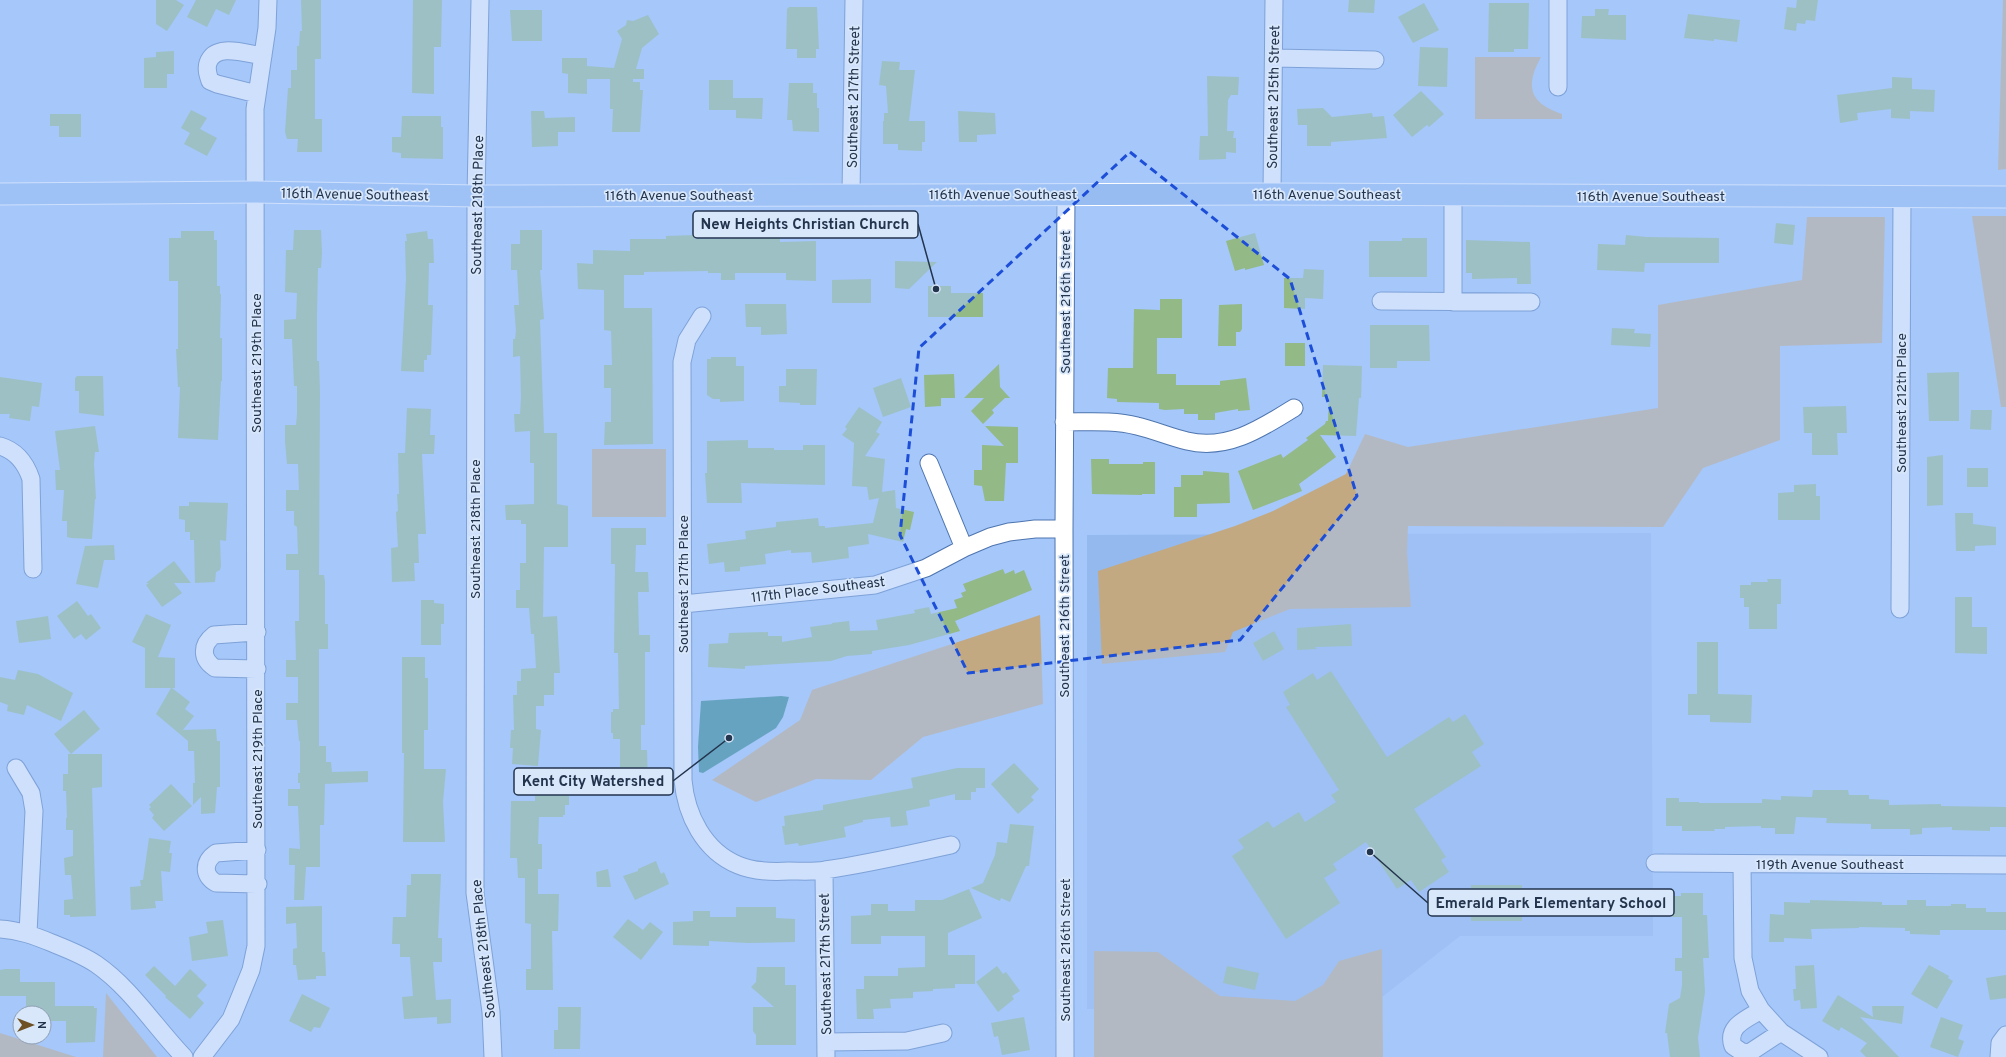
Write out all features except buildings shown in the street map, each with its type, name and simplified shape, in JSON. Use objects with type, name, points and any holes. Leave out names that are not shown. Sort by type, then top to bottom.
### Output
[{"type":"main road","name":"116th Avenue Southeast","points":[[0,194],[255,192],[476,196],[1272,194],[2006,197]]},
{"type":"street","name":"Southeast 219th Place","points":[[202,1057],[231,1019],[251,970],[256,946],[258,884],[255,109],[268,28],[268,0]]},
{"type":"street","name":"Southeast 218th Place","points":[[480,0],[476,196],[475,893],[491,1012],[493,1057]]},
{"type":"street","name":"Southeast 217th Street","points":[[851,194],[854,0]]},
{"type":"street","name":"Southeast 215th Street","points":[[1272,194],[1274,0]]},
{"type":"street","points":[[1558,0],[1558,87]]},
{"type":"street","points":[[257,94],[210,81],[207,66],[210,59],[216,52],[223,50],[263,56]]},
{"type":"street","points":[[1274,58],[1375,60]]},
{"type":"street","name":"Southeast 216th Street","points":[[1065,1057],[1064,422],[1066,194]]},
{"type":"street","points":[[1452,302],[1453,195]]},
{"type":"street","name":"Southeast 212th Place","points":[[1900,609],[1902,197]]},
{"type":"street","points":[[1381,301],[1531,302]]},
{"type":"street","name":"Southeast 217th Place","points":[[702,316],[687,340],[682,362],[685,796],[692,820],[700,833],[714,848],[738,866],[771,872],[824,871],[951,845]]},
{"type":"street","points":[[1064,422],[1123,423],[1188,441],[1215,442],[1231,440],[1259,429],[1294,408]]},
{"type":"street","points":[[0,446],[19,457],[27,467],[31,479],[33,569]]},
{"type":"street","points":[[929,463],[964,548]]},
{"type":"street","name":"117th Place Southeast","points":[[683,604],[875,585],[926,568],[964,548],[1009,532],[1035,529],[1064,529]]},
{"type":"street","name":"Southeast 219th Place","points":[[256,632],[214,635],[205,645],[203,652],[205,659],[215,668],[257,669]]},
{"type":"street","points":[[16,768],[31,793],[34,811],[28,933]]},
{"type":"street","points":[[257,850],[216,853],[207,862],[206,868],[207,874],[216,883],[258,884]]},
{"type":"street","name":"119th Avenue Southeast","points":[[1655,863],[2006,865]]},
{"type":"street","points":[[1742,864],[1745,970],[1750,991],[1761,1010],[1781,1032],[1819,1057]]},
{"type":"street","name":"Southeast 217th Street","points":[[824,871],[826,1050]]},
{"type":"street","points":[[0,929],[28,933],[74,952],[96,964],[134,1000],[162,1034],[184,1057]]},
{"type":"street","points":[[1761,1010],[1734,1028],[1731,1039],[1733,1046],[1742,1052],[1749,1053],[1781,1032]]},
{"type":"street","points":[[826,1050],[907,1041],[943,1033]]},
{"type":"street","points":[[2000,1057],[2000,1043],[2006,1036]]},
{"type":"highlighted area","points":[[1130,152],[1290,279],[1357,496],[1240,640],[968,673],[900,535],[919,348]]},
{"type":"shaded area","points":[[2003,0],[2006,0],[2006,169],[1998,170]]},
{"type":"shaded area","points":[[1475,57],[1541,57],[1533,77],[1533,92],[1543,105],[1562,114],[1562,119],[1475,119]]},
{"type":"shaded area","points":[[1972,216],[2006,216],[2006,407],[2001,407]]},
{"type":"shaded area","points":[[1807,217],[1885,217],[1882,343],[1780,346],[1780,440],[1703,468],[1663,527],[1408,526],[1407,552],[1411,607],[1290,609],[1233,632],[1225,652],[1102,664],[1098,571],[1235,526],[1273,511],[1346,474],[1365,434],[1408,447],[1658,408],[1658,305],[1802,280]]},
{"type":"shaded area","points":[[592,449],[666,449],[666,517],[592,517]]},
{"type":"shaded area","points":[[1651,533],[1653,936],[1460,936],[1368,1008],[1087,1009],[1087,535]]},
{"type":"shaded area","points":[[1040,615],[1043,704],[923,737],[871,780],[816,779],[756,802],[712,780],[800,720],[812,690]]},
{"type":"shaded area","points":[[781,696],[789,697],[783,717],[776,728],[703,773],[699,772],[698,747],[701,701]]},
{"type":"shaded area","points":[[1382,949],[1383,1057],[1094,1057],[1094,951],[1158,952],[1220,996],[1295,1001],[1323,985],[1339,961]]},
{"type":"shaded area","points":[[106,993],[157,1057],[103,1057]]},
{"type":"shaded area","points":[[0,1033],[12,1037],[12,1045],[38,1045],[76,1057],[0,1057]]},
{"type":"place","name":"New Heights Christian Church","points":[[936,289]]},
{"type":"place","name":"Kent City Watershed","points":[[729,738]]},
{"type":"place","name":"Emerald Park Elementary School","points":[[1370,852]]}]
